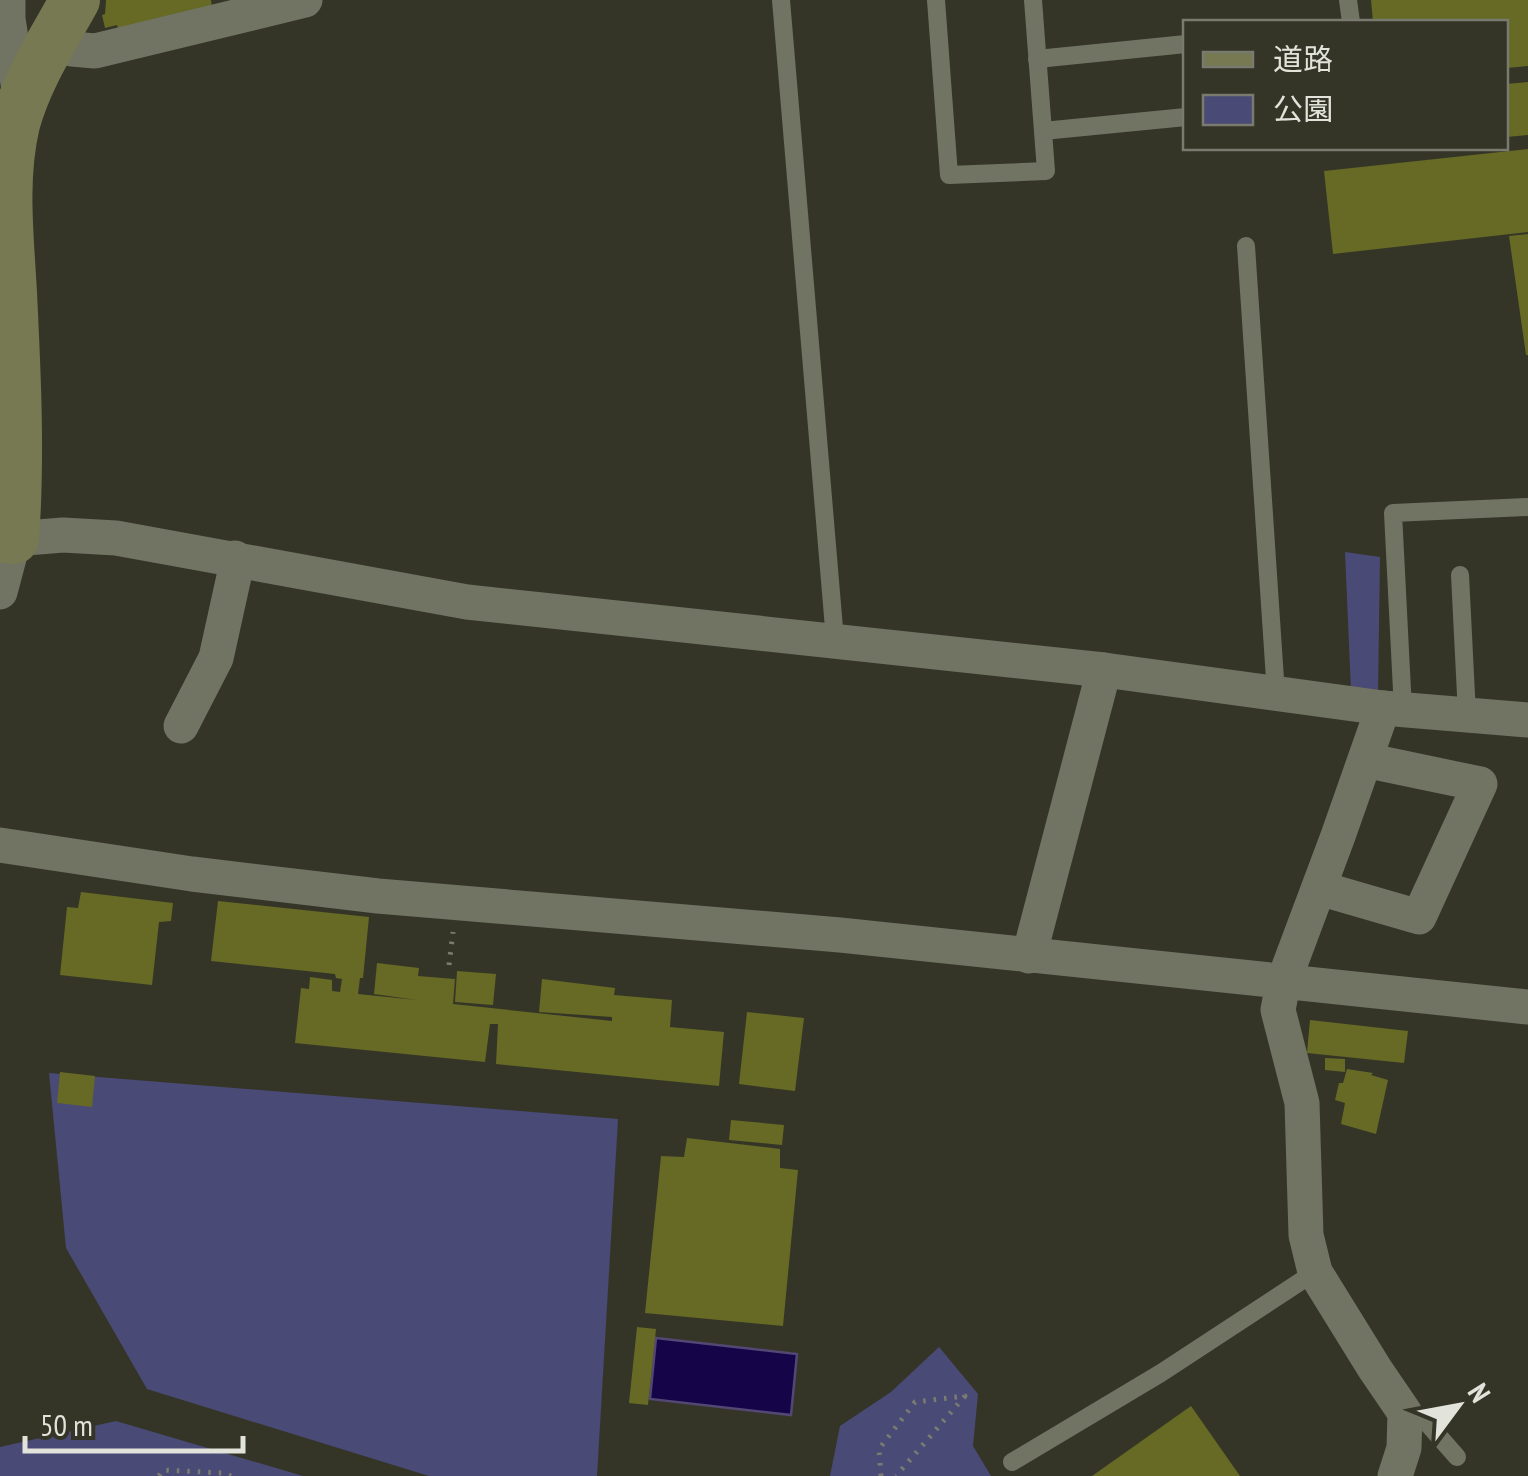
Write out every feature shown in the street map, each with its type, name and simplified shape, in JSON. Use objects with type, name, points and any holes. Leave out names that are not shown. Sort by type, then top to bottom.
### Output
[{"type":"street","points":[[8,0],[22,104]]},
{"type":"street","points":[[64,20],[72,49],[95,52],[305,0]]},
{"type":"street","points":[[0,592],[16,505],[16,376],[7,198],[10,150],[22,104],[64,20]]},
{"type":"street","points":[[7,538],[116,538],[467,602],[1104,670],[1393,709],[1528,720]]},
{"type":"street","points":[[180,726],[216,658],[235,558]]},
{"type":"street","points":[[1029,956],[1104,670]]},
{"type":"street","points":[[1393,709],[1365,760],[1283,983],[1278,1010],[1302,1103],[1306,1235],[1315,1272],[1406,1412],[1404,1448],[1395,1476]]},
{"type":"street","points":[[1319,888],[1420,916],[1480,784],[1365,760]]},
{"type":"street","points":[[0,845],[192,874],[378,896],[821,933],[1528,1007]]},
{"type":"lane","points":[[781,0],[835,640]]},
{"type":"lane","points":[[936,0],[949,175],[1046,170],[1033,0]]},
{"type":"lane","points":[[1038,59],[1183,44]]},
{"type":"lane","points":[[1043,131],[1183,116]]},
{"type":"lane","points":[[1246,246],[1276,694]]},
{"type":"lane","points":[[1393,709],[1393,513],[1528,507]]},
{"type":"lane","points":[[1460,575],[1467,714]]},
{"type":"lane","points":[[1012,1462],[1161,1373],[1315,1272]]},
{"type":"lane","points":[[1406,1412],[1428,1424],[1458,1457]]},
{"type":"path","points":[[449,965],[454,931]]},
{"type":"path","points":[[881,1476],[879,1450],[915,1402],[966,1396],[896,1476]]},
{"type":"path","points":[[159,1476],[163,1470],[223,1472],[231,1476]]},
{"type":"green space","points":[[1345,552],[1380,557],[1378,693],[1351,691]]},
{"type":"green space","points":[[49,1073],[618,1119],[597,1476],[429,1476],[147,1389],[66,1248]]},
{"type":"green space","points":[[939,1347],[978,1394],[973,1446],[991,1476],[830,1476],[840,1426],[891,1392]]},
{"type":"green space","points":[[116,1421],[303,1476],[0,1476],[0,1447]]},
{"type":"shaded area","points":[[656,1338],[797,1354],[791,1415],[650,1399]]},
{"type":"building","points":[[106,0],[211,0],[212,8],[118,29],[117,25],[105,28],[102,15]]},
{"type":"building","points":[[1371,0],[1528,0],[1528,66],[1508,68],[1508,20],[1373,20]]},
{"type":"building","points":[[1528,82],[1528,135],[1508,137],[1508,84]]},
{"type":"building","points":[[1528,149],[1528,232],[1333,254],[1324,171]]},
{"type":"building","points":[[1528,234],[1528,355],[1526,355],[1509,236]]},
{"type":"building","points":[[81,892],[173,903],[171,921],[159,922],[152,985],[60,975],[67,907],[78,908]]},
{"type":"building","points":[[218,901],[369,917],[358,994],[417,1000],[374,994],[377,963],[419,968],[418,976],[455,979],[453,1004],[612,1021],[612,1017],[539,1012],[542,979],[615,988],[614,995],[672,1000],[670,1027],[724,1032],[719,1086],[496,1064],[498,1024],[490,1024],[485,1062],[295,1043],[301,988],[309,989],[310,977],[332,980],[332,991],[340,992],[342,979],[335,974],[211,961]]},
{"type":"building","points":[[457,971],[496,974],[493,1005],[455,1002]]},
{"type":"building","points":[[747,1012],[804,1018],[795,1091],[739,1084]]},
{"type":"building","points":[[1310,1020],[1408,1031],[1404,1063],[1307,1053]]},
{"type":"building","points":[[1325,1058],[1345,1059],[1345,1072],[1325,1070]]},
{"type":"building","points":[[1347,1069],[1388,1080],[1376,1134],[1341,1124],[1345,1103],[1335,1100]]},
{"type":"building","points":[[60,1072],[95,1076],[92,1107],[57,1103]]},
{"type":"building","points":[[731,1120],[784,1125],[782,1145],[729,1140]]},
{"type":"building","points":[[687,1138],[780,1149],[780,1168],[798,1170],[783,1326],[645,1313],[661,1156],[684,1157]]},
{"type":"building","points":[[637,1327],[656,1329],[648,1405],[629,1403]]},
{"type":"building","points":[[1191,1406],[1240,1476],[1092,1476]]}]
